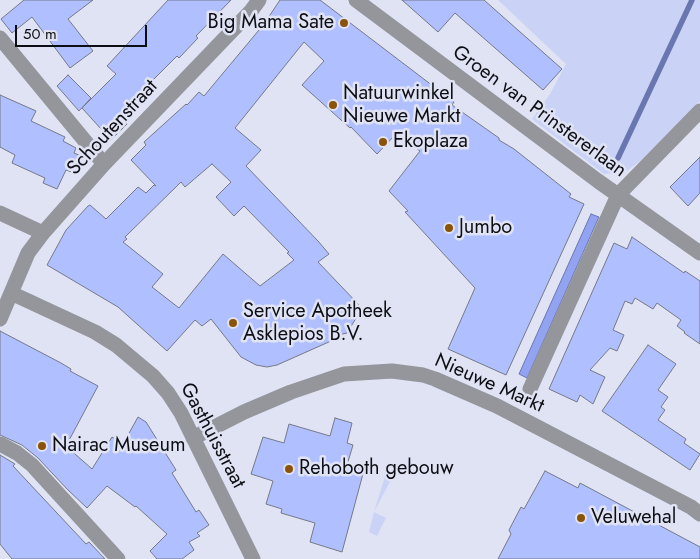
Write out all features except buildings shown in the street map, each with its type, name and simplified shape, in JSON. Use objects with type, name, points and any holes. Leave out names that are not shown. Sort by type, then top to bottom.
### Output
[{"type":"street","name":"Schoutenstraat","points":[[0,319],[28,253],[43,232],[104,164],[251,12],[258,0]]},
{"type":"street","name":"Groen van Prinstererlaan","points":[[356,0],[618,196],[700,252]]},
{"type":"street","points":[[0,38],[104,164]]},
{"type":"street","points":[[530,389],[618,196],[700,111]]},
{"type":"street","points":[[0,213],[43,232]]},
{"type":"street","name":"Gasthuisstraat","points":[[11,293],[95,332],[135,360],[153,376],[168,393],[181,413],[253,559]]},
{"type":"street","name":"Nieuwe Markt","points":[[194,438],[244,412],[291,392],[344,374],[392,371],[423,375],[506,411],[691,507],[700,514]]},
{"type":"street","points":[[0,444],[17,453],[32,465],[118,559]]},
{"type":"shaded area","points":[[498,0],[700,0],[700,101],[647,156],[628,170],[604,174],[532,119],[550,94],[566,64]]},
{"type":"shaded area","points":[[387,470],[394,474],[374,512]]},
{"type":"shaded area","points":[[374,512],[386,518],[377,536],[369,532]]},
{"type":"water","points":[[591,214],[599,217],[527,378],[519,374]]},
{"type":"waterway","points":[[618,158],[692,0]]},
{"type":"place","name":"Big Mama Sate","points":[[344,23]]},
{"type":"place","name":"Natuurwinkel Nieuwe Markt","points":[[333,105]]},
{"type":"place","name":"Ekoplaza","points":[[383,142]]},
{"type":"place","name":"Jumbo","points":[[449,228]]},
{"type":"place","name":"Service Apotheek Asklepios B.V.","points":[[233,323]]},
{"type":"place","name":"Nairac Museum","points":[[42,446]]},
{"type":"place","name":"Rehoboth gebouw","points":[[289,469]]},
{"type":"place","name":"Veluwehal","points":[[581,518]]}]
